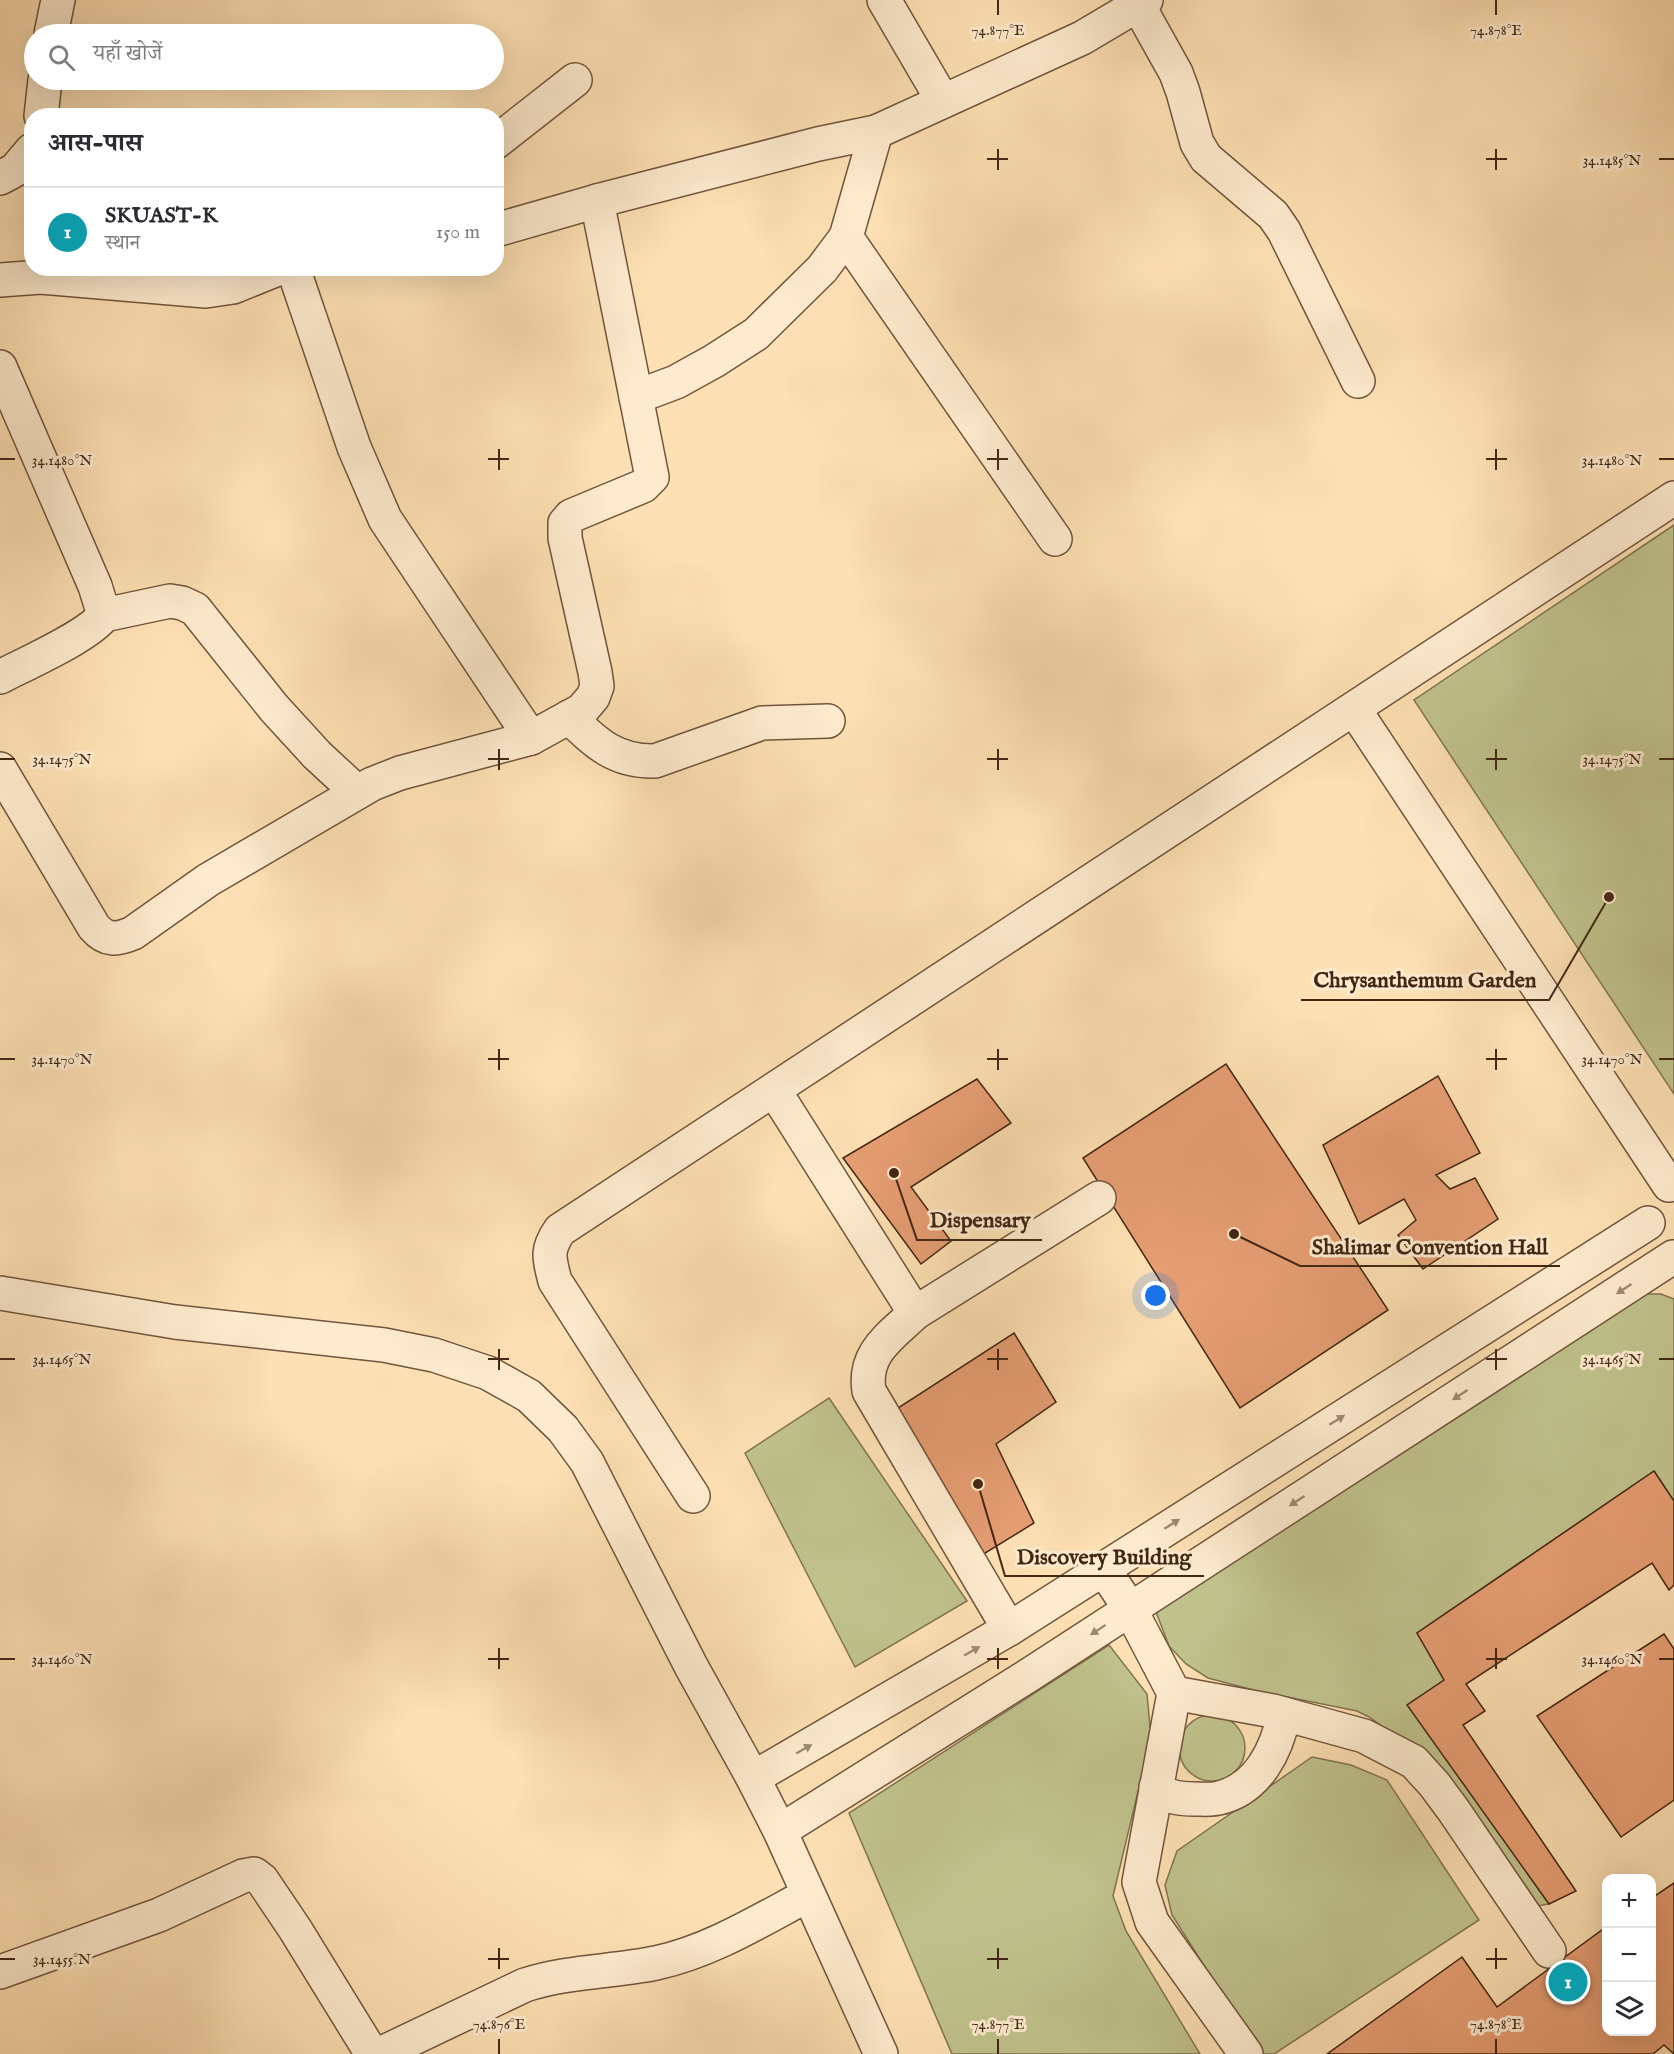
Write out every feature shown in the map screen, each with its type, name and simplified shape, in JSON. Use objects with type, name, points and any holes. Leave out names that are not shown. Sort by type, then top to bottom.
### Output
[{"type":"street","points":[[53,24],[58,0]]},
{"type":"street","points":[[884,0],[943,100]]},
{"type":"street","points":[[504,228],[597,201],[818,144],[876,132],[1082,38],[1142,3],[1176,73],[1197,142],[1206,158],[1273,215],[1284,231],[1358,381]]},
{"type":"street","points":[[504,136],[575,80]]},
{"type":"street","points":[[42,108],[44,90]]},
{"type":"street","points":[[636,398],[676,382],[756,334],[822,269],[846,237],[876,132]]},
{"type":"street","points":[[0,178],[15,170],[24,159]]},
{"type":"street","points":[[0,769],[94,927],[101,936],[120,939],[133,933],[208,880],[372,784],[400,773],[531,738],[582,710],[593,697],[597,686],[564,530],[565,524],[571,516],[644,486],[652,477],[597,201]]},
{"type":"street","points":[[846,237],[1055,539]]},
{"type":"street","points":[[0,280],[41,277],[206,291],[234,286],[260,276]]},
{"type":"street","points":[[296,276],[354,447],[385,519],[531,738]]},
{"type":"street","points":[[0,367],[95,586],[104,615]]},
{"type":"street","points":[[693,1496],[555,1281],[549,1258],[550,1244],[560,1230],[1674,498]]},
{"type":"street","points":[[0,677],[82,633],[97,624],[104,615],[170,602],[182,603],[195,609],[281,716],[317,755],[357,792]]},
{"type":"street","points":[[780,1831],[1026,1677],[1673,1257],[1653,1240],[1648,1223],[1651,1203],[1659,1192],[1671,1184],[1354,709]]},
{"type":"street","points":[[569,717],[608,750],[624,759],[639,762],[655,761],[762,723],[828,721]]},
{"type":"street","points":[[774,1090],[915,1313]]},
{"type":"street","points":[[1009,1629],[869,1391],[867,1378],[869,1366],[875,1352],[915,1313],[1099,1198]]},
{"type":"street","points":[[753,1778],[1009,1629],[1648,1223]]},
{"type":"street","points":[[0,1293],[175,1322],[384,1345],[434,1355],[488,1373],[529,1396],[563,1429],[587,1462],[691,1666],[780,1831],[807,1895],[881,2054]]},
{"type":"street","points":[[1103,1568],[1130,1609],[1174,1693],[1139,1881],[1152,1922],[1246,2054]]},
{"type":"street","points":[[1174,1693],[1284,1714],[1364,1736],[1414,1762],[1454,1811],[1549,1951]]},
{"type":"street","points":[[1156,1787],[1173,1797],[1192,1799],[1217,1799],[1238,1792],[1267,1762],[1276,1745],[1284,1714]]},
{"type":"street","points":[[0,1972],[159,1915],[243,1875],[254,1874],[262,1880],[372,2054]]},
{"type":"street","points":[[380,2054],[525,1985],[550,1977],[641,1965],[682,1955],[736,1934],[807,1895]]},
{"type":"green space","points":[[1674,525],[1674,1094],[1414,700]]},
{"type":"green space","points":[[1646,1294],[1661,1294],[1674,1299],[1674,1501],[1654,1471],[1417,1633],[1444,1680],[1408,1705],[1549,1904],[1530,1907],[1417,1751],[1357,1711],[1257,1691],[1208,1678],[1186,1664],[1169,1646],[1153,1604]]},
{"type":"green space","points":[[829,1398],[967,1601],[855,1667],[745,1453]]},
{"type":"green space","points":[[1109,1645],[1147,1694],[1151,1737],[1113,1896],[1126,1931],[1200,2054],[952,2054],[849,1813]]},
{"type":"green space","points":[[1212,1715],[1225,1717],[1235,1725],[1243,1735],[1245,1748],[1243,1761],[1235,1771],[1225,1779],[1212,1781],[1199,1779],[1189,1771],[1181,1761],[1179,1748],[1181,1735],[1189,1725],[1199,1717]]},
{"type":"green space","points":[[1312,1757],[1351,1765],[1387,1780],[1479,1920],[1274,2054],[1260,2054],[1172,1915],[1165,1885],[1177,1851]]},
{"type":"building","points":[[1226,1064],[1388,1310],[1240,1408],[1083,1158]]},
{"type":"building","points":[[1438,1076],[1480,1153],[1436,1175],[1450,1189],[1475,1178],[1498,1219],[1423,1269],[1398,1235],[1416,1220],[1404,1199],[1359,1224],[1323,1145]]},
{"type":"building","points":[[977,1079],[1011,1123],[911,1187],[951,1241],[921,1264],[843,1158]]},
{"type":"building","points":[[1014,1333],[1056,1402],[996,1444],[1034,1523],[982,1555],[898,1408]]},
{"type":"building","points":[[1654,1471],[1674,1501],[1674,1585],[1669,1590],[1652,1563],[1466,1684],[1485,1711],[1463,1725],[1576,1891],[1549,1904],[1407,1705],[1444,1680],[1417,1633]]},
{"type":"building","points":[[1664,1634],[1674,1649],[1674,1800],[1621,1837],[1537,1716]]},
{"type":"building","points":[[1674,1883],[1674,2054],[1664,2045],[1653,2054],[1327,2054],[1462,1957],[1497,2007],[1602,1930],[1602,2036],[1656,2036],[1656,1895]]},
{"type":"place","name":"Chrysanthemum Garden","points":[[1609,897]]},
{"type":"place","name":"Dispensary","points":[[894,1173]]},
{"type":"place","name":"Shalimar Convention Hall","points":[[1234,1234]]},
{"type":"place","name":"Discovery Building","points":[[978,1484]]},
{"type":"place","name":"SKUAST-K","points":[[1568,1982]]}]
